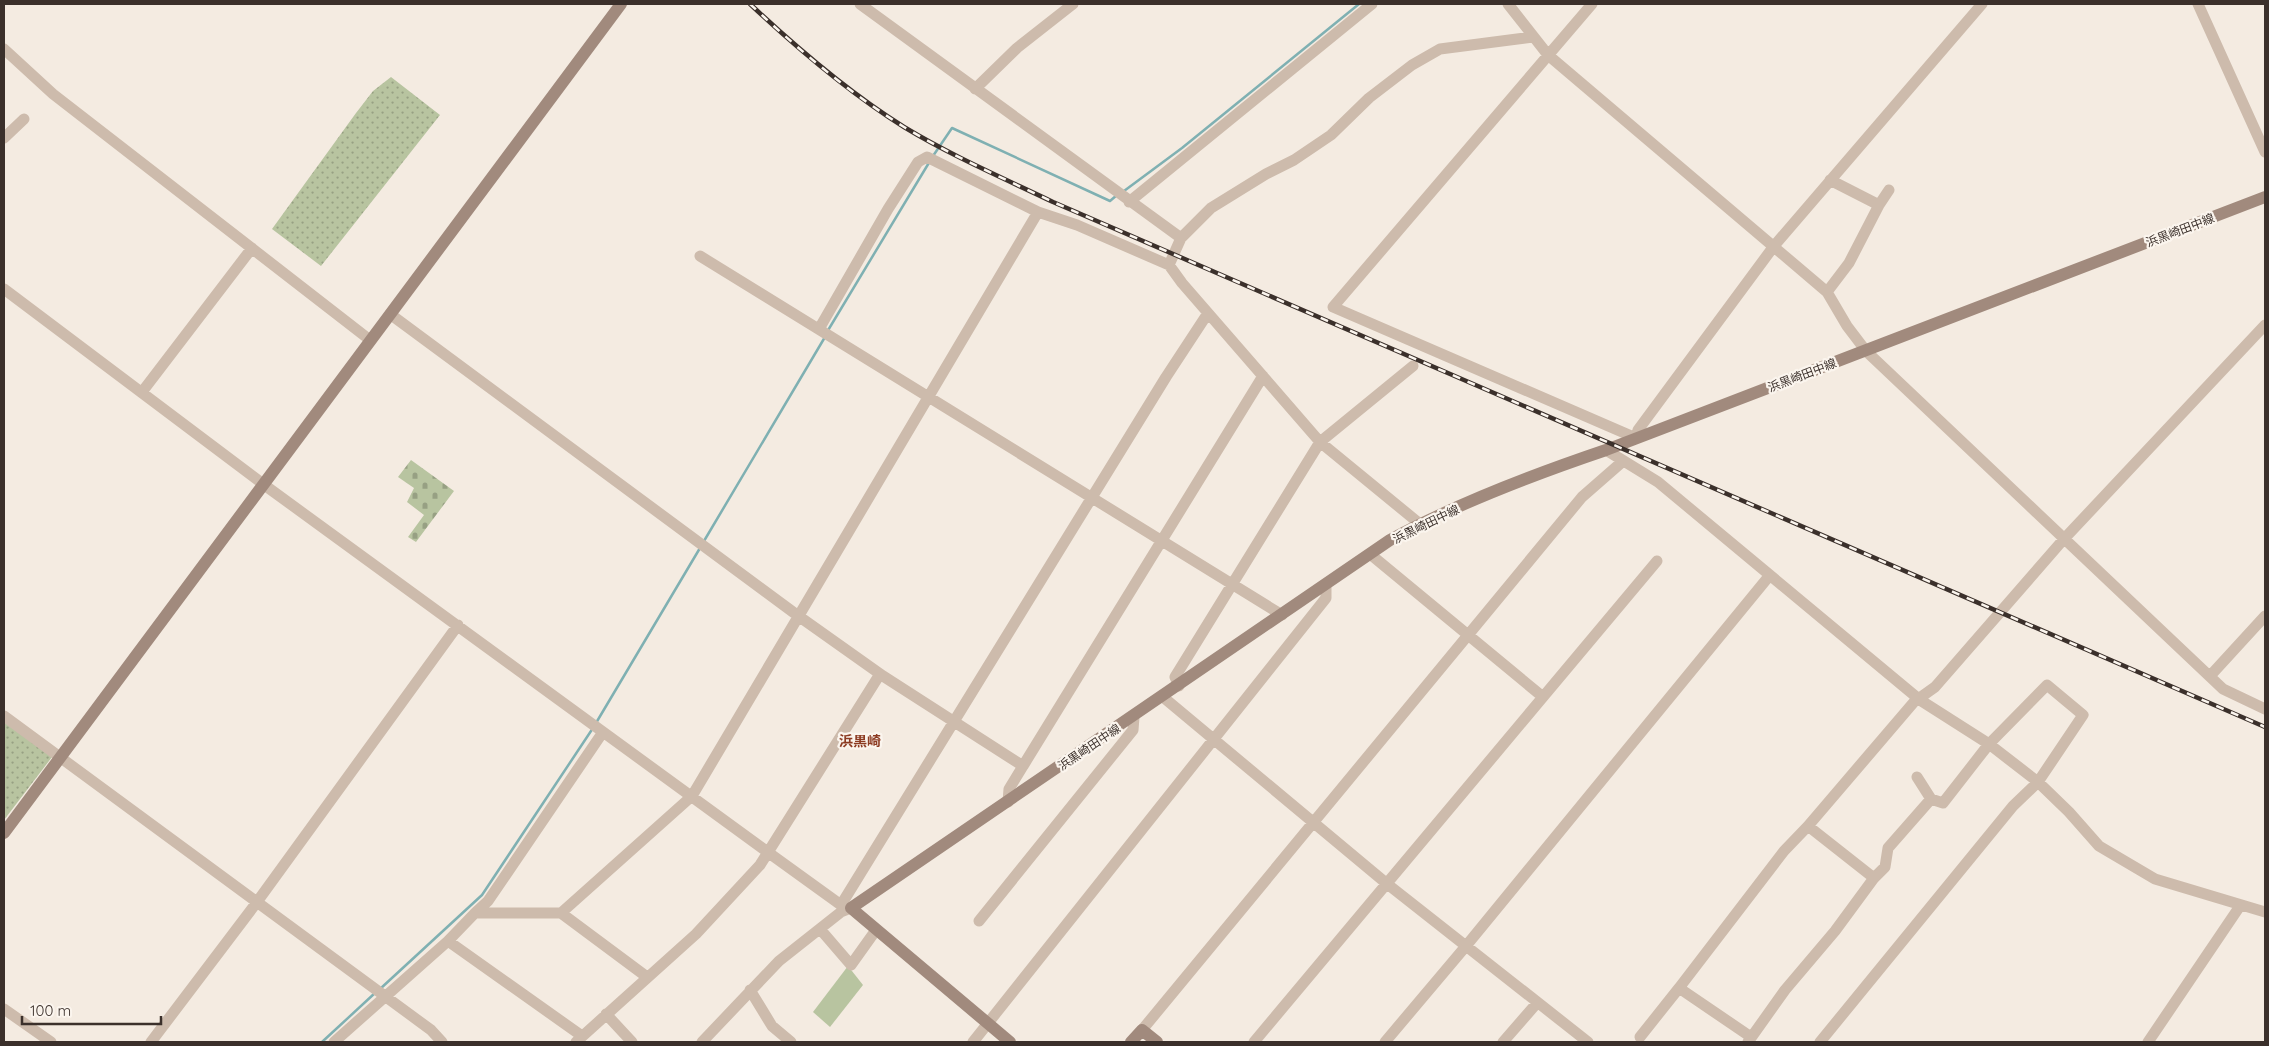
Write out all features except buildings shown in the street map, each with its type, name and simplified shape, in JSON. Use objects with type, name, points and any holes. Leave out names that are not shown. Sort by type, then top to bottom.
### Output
[{"type":"main road","points":[[4,833],[621,4]]},
{"type":"main road","name":"浜黒崎田中線","points":[[846,906],[1008,802],[1370,554],[1420,524],[1564,464],[1606,450],[1866,351],[2265,197]]},
{"type":"main road","points":[[846,906],[1010,1042]]},
{"type":"main road","points":[[1132,1042],[1142,1030],[1157,1042]]},
{"type":"street","points":[[860,4],[1129,202],[1181,238]]},
{"type":"street","points":[[975,89],[1017,48],[1072,4]]},
{"type":"street","points":[[1129,202],[1372,4]]},
{"type":"street","points":[[1508,4],[1548,55],[1827,292],[1847,326],[1866,351],[2063,540],[2223,689],[2265,709]]},
{"type":"street","points":[[1592,4],[1333,307],[1636,438],[1638,430],[1774,246],[1982,4]]},
{"type":"street","points":[[2198,4],[2265,152]]},
{"type":"street","points":[[1169,265],[1181,238],[1211,208],[1266,174],[1294,160],[1331,135],[1370,98],[1412,65],[1440,48],[1533,38]]},
{"type":"street","points":[[4,49],[53,94],[370,340]]},
{"type":"street","points":[[4,138],[24,119]]},
{"type":"street","points":[[819,329],[888,209],[918,162],[927,157],[1038,212],[1077,225],[1169,265],[1320,442],[1420,524]]},
{"type":"street","points":[[1830,180],[1879,205]]},
{"type":"street","points":[[1827,292],[1849,263],[1879,205],[1889,190]]},
{"type":"street","points":[[561,913],[692,796],[797,615],[1038,212]]},
{"type":"street","points":[[142,392],[252,248]]},
{"type":"street","points":[[700,256],[1282,614]]},
{"type":"street","points":[[4,290],[263,484],[769,853],[846,906]]},
{"type":"street","points":[[702,1042],[779,961],[842,912],[954,721],[1166,377],[1208,313]]},
{"type":"street","points":[[390,314],[797,615],[880,674],[1022,766]]},
{"type":"street","points":[[1642,1041],[1679,988],[1784,852],[1914,702],[1920,700],[1935,687],[2063,540],[2265,325]]},
{"type":"street","points":[[1179,686],[1175,677],[1320,442],[1413,366]]},
{"type":"street","points":[[1008,802],[1008,789],[1263,376]]},
{"type":"street","points":[[1606,450],[1622,462],[1658,482],[1920,700],[1989,744],[2038,782],[2099,846],[2155,879],[2265,912]]},
{"type":"street","points":[[1142,1030],[1582,497],[1622,462]]},
{"type":"street","points":[[1370,554],[1543,697]]},
{"type":"street","points":[[1254,1042],[1657,561]]},
{"type":"street","points":[[1385,1042],[1770,575]]},
{"type":"street","points":[[973,1042],[1326,598],[1326,585]]},
{"type":"street","points":[[2210,676],[2265,616]]},
{"type":"street","points":[[151,1042],[257,902],[458,625]]},
{"type":"street","points":[[448,941],[579,1039],[696,934],[769,853],[880,674]]},
{"type":"street","points":[[1820,1042],[2013,806],[2038,782],[2083,714],[2047,685],[1989,744],[1943,804],[1930,799],[1917,777]]},
{"type":"street","points":[[1163,697],[1386,883],[1588,1042]]},
{"type":"street","points":[[4,716],[431,1030],[442,1042]]},
{"type":"street","points":[[979,921],[1133,730],[1134,717]]},
{"type":"street","points":[[334,1042],[448,941],[488,901],[603,732]]},
{"type":"street","points":[[1679,988],[1750,1040],[1784,990],[1835,931],[1874,878],[1885,867],[1888,848],[1930,799]]},
{"type":"street","points":[[1808,826],[1874,878]]},
{"type":"street","points":[[2148,1042],[2240,906]]},
{"type":"street","points":[[475,913],[561,913],[647,977]]},
{"type":"street","points":[[820,929],[851,965],[876,930]]},
{"type":"street","points":[[750,990],[772,1026],[791,1042]]},
{"type":"street","points":[[1503,1042],[1537,1003]]},
{"type":"street","points":[[4,1009],[51,1042]]},
{"type":"street","points":[[606,1014],[632,1042]]},
{"type":"green space","points":[[391,77],[440,115],[321,266],[272,229],[373,91]]},
{"type":"green space","points":[[411,460],[454,491],[416,542],[408,537],[424,515],[407,502],[414,488],[398,477]]},
{"type":"green space","points":[[4,721],[52,757],[4,820]]},
{"type":"green space","points":[[848,966],[863,985],[830,1027],[813,1012]]},
{"type":"waterway","points":[[1124,191],[1182,148],[1359,4]]},
{"type":"waterway","points":[[933,156],[952,128],[1110,201],[1117,195]]},
{"type":"waterway","points":[[827,332],[930,161]]},
{"type":"waterway","points":[[704,541],[825,337]]},
{"type":"waterway","points":[[596,723],[700,548]]},
{"type":"waterway","points":[[380,989],[482,895],[593,728]]},
{"type":"waterway","points":[[322,1042],[375,993]]},
{"type":"railway","points":[[750,4],[824,69],[883,114],[922,138],[1053,202],[2265,727]]},
{"type":"district","name":"浜黒崎","points":[[860,741]]}]
